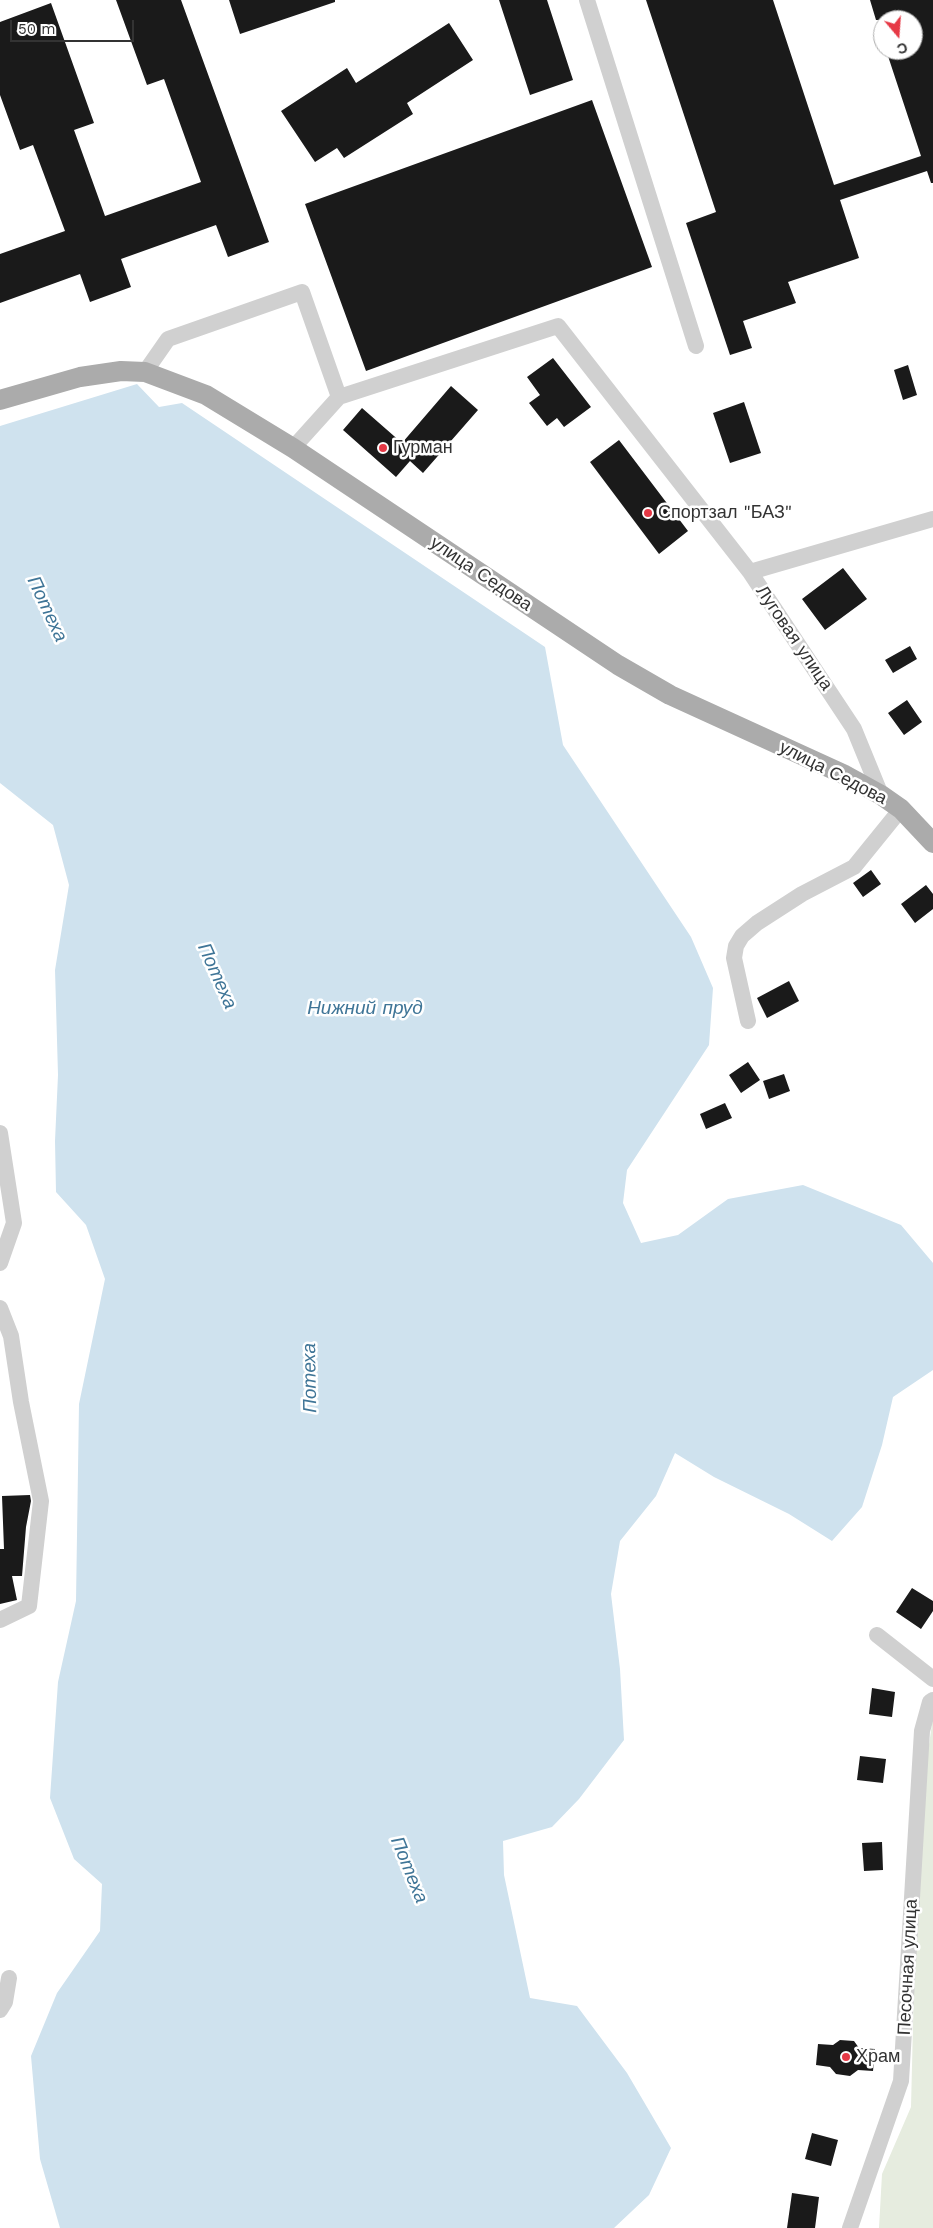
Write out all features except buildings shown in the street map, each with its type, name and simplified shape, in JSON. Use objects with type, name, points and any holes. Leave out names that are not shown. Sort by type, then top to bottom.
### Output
[{"type":"main road","name":"улица Седова","points":[[6,399],[80,377],[121,371],[145,372],[206,395],[292,448],[626,669],[670,695],[843,774],[881,795],[901,809],[933,843]]},
{"type":"street","points":[[587,0],[696,346]]},
{"type":"street","points":[[145,372],[168,339],[302,292],[339,397]]},
{"type":"street","points":[[292,448],[339,397],[558,326],[750,572]]},
{"type":"street","name":"Луговая улица","points":[[881,795],[854,730],[750,572],[933,519]]},
{"type":"street","points":[[748,1021],[734,958],[736,946],[742,936],[757,923],[802,894],[854,867],[901,809]]},
{"type":"street","points":[[0,1133],[14,1223],[0,1263]]},
{"type":"street","points":[[0,1308],[11,1336],[21,1402],[41,1501],[29,1606],[0,1620]]},
{"type":"street","points":[[877,1635],[933,1679]]},
{"type":"street","name":"Песочная улица","points":[[850,2228],[900,2081],[922,1730],[930,1702],[933,1700]]},
{"type":"street","points":[[0,2010],[5,2002],[9,1978]]},
{"type":"shaded area","points":[[933,1717],[933,2228],[879,2228],[882,2174],[911,2107],[918,1821]]},
{"type":"water","name":"Нижний пруд","points":[[137,384],[159,407],[182,403],[545,647],[563,745],[691,937],[713,988],[709,1045],[627,1170],[623,1203],[641,1243],[678,1235],[728,1199],[803,1185],[901,1225],[933,1263],[933,1370],[893,1397],[882,1445],[862,1507],[832,1541],[789,1514],[714,1477],[675,1453],[656,1496],[620,1541],[611,1594],[620,1669],[624,1740],[579,1799],[552,1827],[503,1841],[504,1875],[530,1998],[577,2006],[627,2073],[671,2148],[649,2195],[614,2228],[60,2228],[40,2159],[31,2056],[57,1993],[100,1931],[102,1884],[74,1859],[50,1798],[58,1682],[76,1601],[79,1404],[105,1279],[86,1225],[56,1192],[55,1141],[58,1075],[55,970],[69,885],[53,825],[0,783],[0,426]]},
{"type":"place","name":"Гурман","points":[[383,448]]},
{"type":"place","name":"Спортзал \"БАЗ\"","points":[[648,513]]},
{"type":"place","name":"Храм","points":[[846,2057]]},
{"type":"water label","name":"Потеха","points":[[47,609]]},
{"type":"water label","name":"Потеха","points":[[217,976]]},
{"type":"water label","name":"Потеха","points":[[310,1378]]},
{"type":"water label","name":"Потеха","points":[[409,1870]]}]
